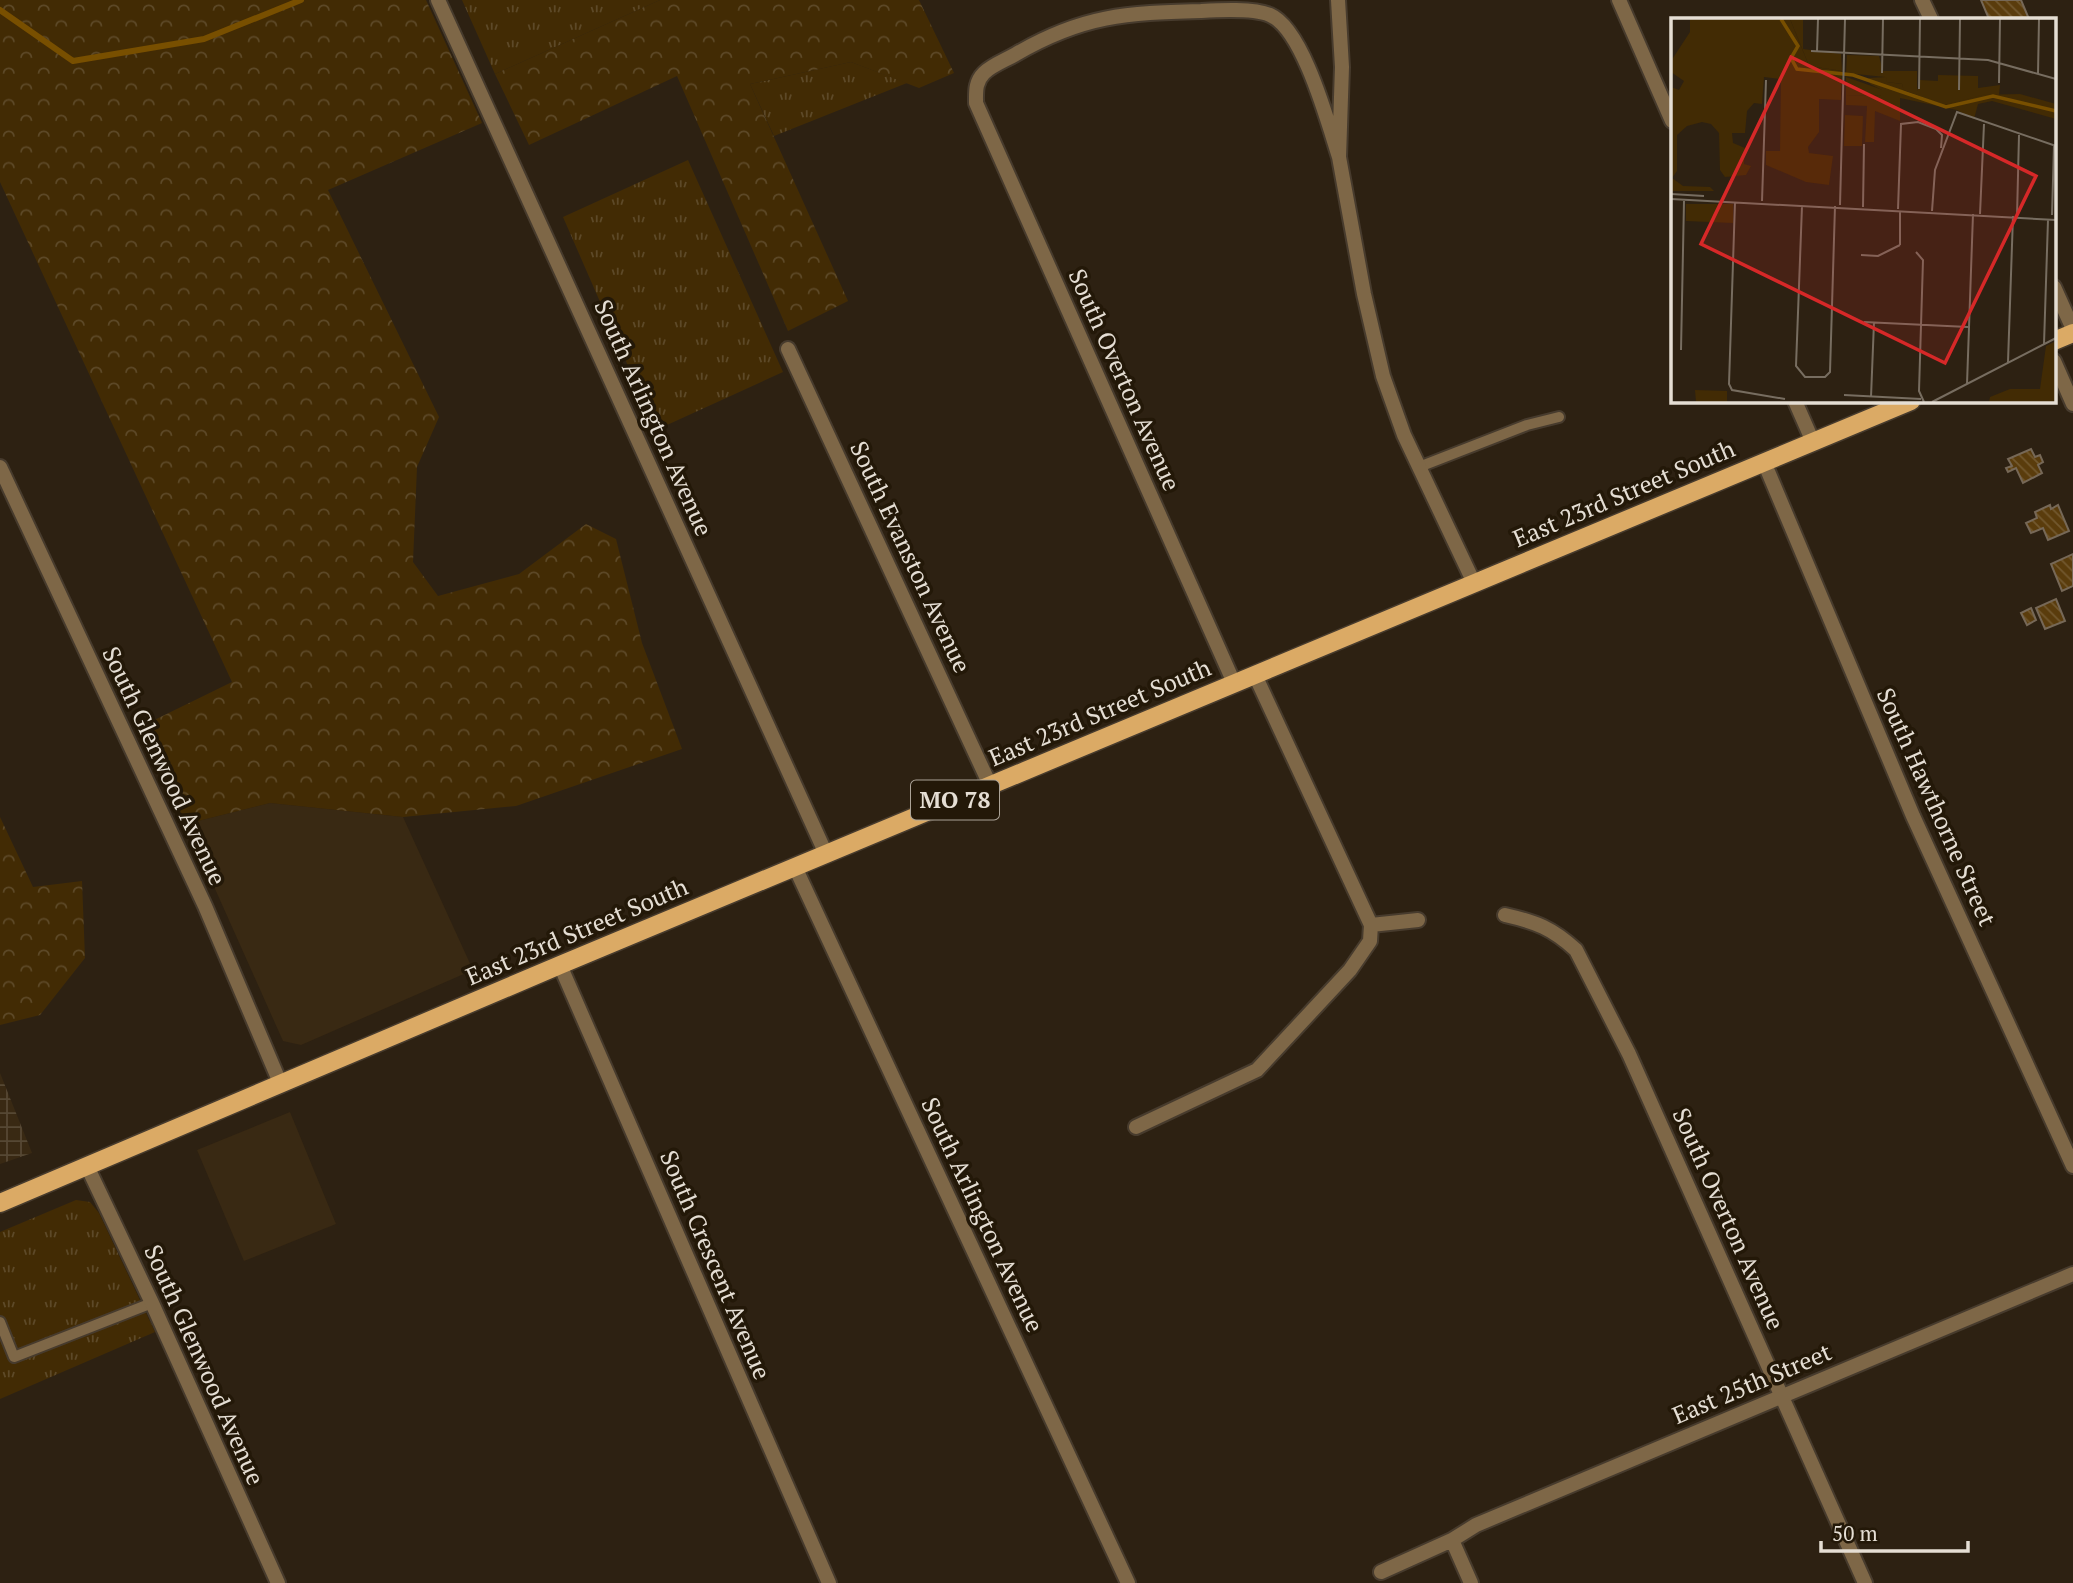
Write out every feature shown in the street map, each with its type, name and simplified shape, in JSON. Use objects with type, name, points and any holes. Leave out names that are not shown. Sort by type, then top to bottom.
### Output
[{"type":"main road","points":[[2056,340],[2073,331]]},
{"type":"main road","name":"East 23rd Street South","points":[[0,1203],[561,965],[1909,402]]},
{"type":"street","name":"South Arlington Avenue","points":[[439,0],[826,854]]},
{"type":"street","points":[[1338,0],[1342,67],[1339,157],[1364,295],[1383,376],[1404,435],[1474,583]]},
{"type":"street","points":[[1619,0],[1671,119]]},
{"type":"street","points":[[1922,0],[1931,18]]},
{"type":"street","name":"South Overton Avenue","points":[[1234,683],[976,103],[976,86],[984,72],[1048,36],[1088,22],[1143,13],[1232,10],[1271,15],[1291,33],[1308,67],[1339,157]]},
{"type":"street","points":[[2056,292],[2073,331]]},
{"type":"street","name":"South Evanston Avenue","points":[[788,349],[990,785]]},
{"type":"street","points":[[2056,366],[2073,404]]},
{"type":"street","points":[[1795,402],[1813,442]]},
{"type":"street","name":"South Hawthorne Street","points":[[1764,462],[1913,816],[2073,1166]]},
{"type":"street","name":"South Glenwood Avenue","points":[[0,467],[205,906],[281,1085]]},
{"type":"street","points":[[1136,1127],[1257,1070],[1350,970],[1370,941],[1371,925],[1255,675]]},
{"type":"street","name":"South Arlington Avenue","points":[[795,867],[1128,1583]]},
{"type":"street","name":"South Overton Avenue","points":[[1505,915],[1538,922],[1576,950],[1629,1054],[1865,1583]]},
{"type":"street","points":[[1371,925],[1418,920]]},
{"type":"street","name":"South Crescent Avenue","points":[[561,965],[829,1583]]},
{"type":"street","name":"South Glenwood Avenue","points":[[87,1166],[278,1583]]},
{"type":"street","name":"East 25th Street","points":[[1381,1572],[1452,1540],[1476,1525],[2073,1274]]},
{"type":"street","points":[[1452,1540],[1471,1583]]},
{"type":"lane","points":[[1419,467],[1527,425],[1559,417]]},
{"type":"lane","points":[[0,1322],[14,1357],[152,1303]]},
{"type":"shaded area","points":[[270,803],[403,817],[473,970],[301,1045],[283,1041],[186,824]]},
{"type":"shaded area","points":[[0,1073],[32,1153],[0,1164]]},
{"type":"shaded area","points":[[290,1112],[336,1224],[244,1261],[197,1150]]},
{"type":"green space","points":[[0,0],[426,0],[482,123],[328,190],[439,417],[417,467],[413,562],[438,596],[519,574],[586,524],[616,539],[642,643],[682,749],[516,806],[403,817],[270,803],[186,824],[140,727],[232,682],[0,182]]},
{"type":"green space","points":[[462,0],[660,0],[495,74]]},
{"type":"green space","points":[[660,0],[919,0],[954,73],[919,88],[851,62],[750,84],[848,301],[788,331],[677,76],[529,145],[495,74]]},
{"type":"green space","points":[[851,62],[907,83],[774,136],[750,84]]},
{"type":"green space","points":[[688,160],[783,372],[656,430],[563,217]]},
{"type":"green space","points":[[0,817],[33,887],[82,881],[85,958],[40,1015],[0,1025]]},
{"type":"green space","points":[[76,1200],[90,1202],[99,1213],[155,1332],[0,1399],[0,1232]]},
{"type":"building","points":[[1981,0],[2021,0],[2029,18],[1989,18]]},
{"type":"building","points":[[2031,449],[2035,457],[2040,455],[2043,462],[2038,465],[2042,473],[2023,483],[2016,468],[2008,472],[2006,468],[2012,466],[2008,459]]},
{"type":"building","points":[[2050,505],[2051,509],[2058,505],[2069,531],[2048,540],[2043,528],[2031,533],[2026,523],[2037,518],[2035,512]]},
{"type":"building","points":[[2073,554],[2073,586],[2062,591],[2051,564]]},
{"type":"building","points":[[2056,599],[2065,621],[2045,629],[2036,608]]},
{"type":"building","points":[[2031,608],[2036,620],[2027,625],[2021,613]]},
{"type":"waterway","points":[[0,10],[73,61],[204,39],[301,0]]}]
